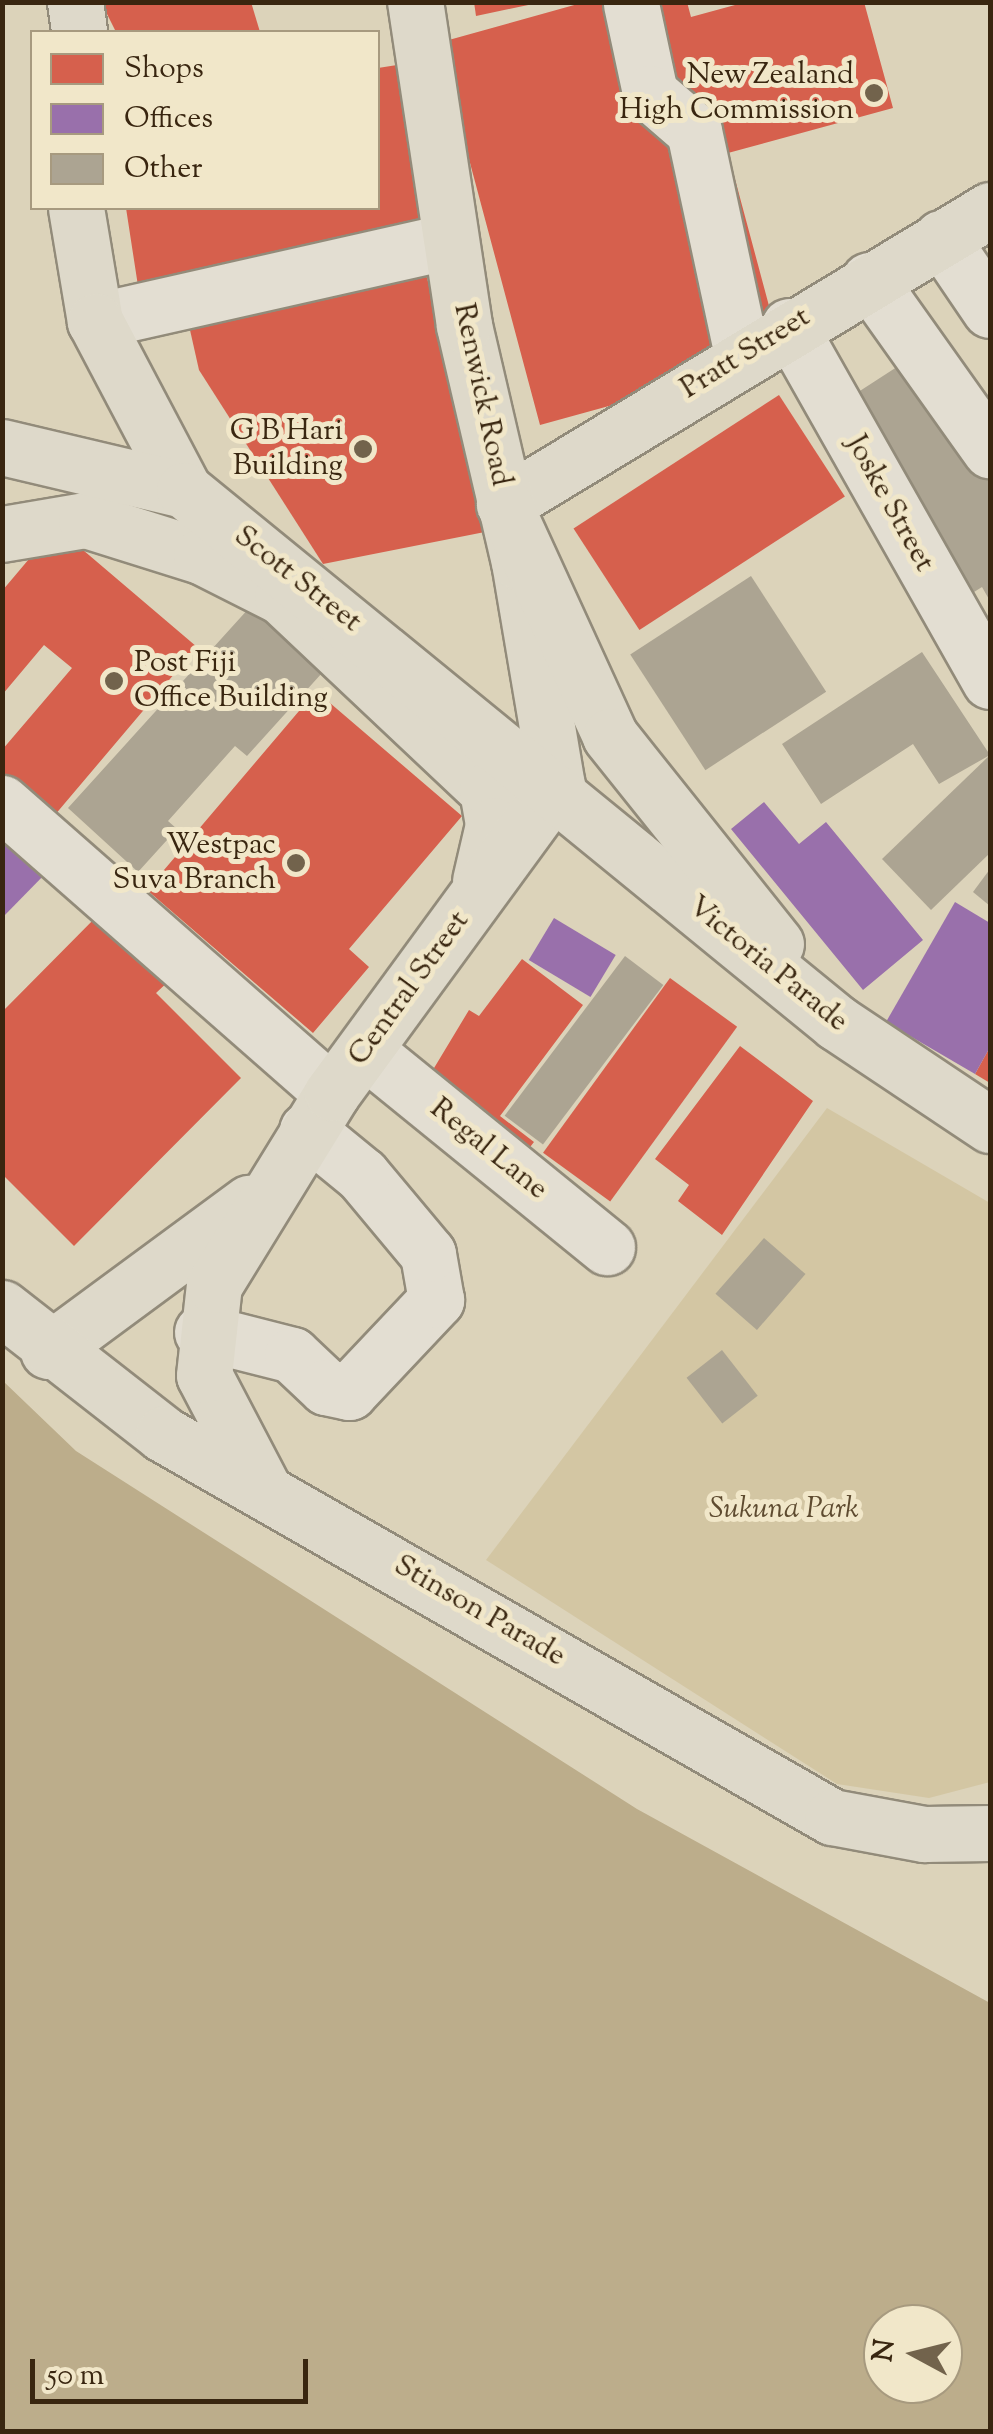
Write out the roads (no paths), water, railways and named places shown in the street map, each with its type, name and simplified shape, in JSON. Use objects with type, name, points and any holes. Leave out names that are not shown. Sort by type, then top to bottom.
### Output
[{"type":"main road","points":[[75,2],[79,30]]},
{"type":"main road","name":"Renwick Road","points":[[415,2],[449,241],[557,786]]},
{"type":"main road","points":[[76,210],[95,321],[184,490]]},
{"type":"main road","name":"Pratt Street","points":[[504,504],[742,355],[990,210]]},
{"type":"main road","name":"Scott Street","points":[[2,446],[184,490],[557,786]]},
{"type":"main road","points":[[504,504],[610,736],[837,1023]]},
{"type":"main road","points":[[2,534],[86,520],[201,556],[282,597],[487,790],[492,842],[470,907]]},
{"type":"main road","name":"Central Street","points":[[263,1488],[208,1392],[202,1332],[214,1285],[264,1192],[557,786]]},
{"type":"main road","name":"Victoria Parade","points":[[557,786],[837,1023],[990,1125]]},
{"type":"main road","name":"Central Street","points":[[48,1352],[264,1192]]},
{"type":"main road","name":"Stinson Parade","points":[[2,1308],[48,1352],[164,1434],[832,1817],[924,1834],[990,1833]]},
{"type":"street","points":[[631,4],[650,94],[694,131],[742,355]]},
{"type":"street","points":[[941,238],[990,310]]},
{"type":"street","points":[[95,321],[449,241]]},
{"type":"street","points":[[869,280],[990,450]]},
{"type":"street","name":"Joske Street","points":[[790,326],[990,681]]},
{"type":"street","points":[[2,803],[319,1112],[362,1175],[428,1254],[436,1300],[349,1392],[326,1388],[292,1355],[202,1332]]},
{"type":"street","name":"Regal Lane","points":[[368,1053],[607,1246]]},
{"type":"place","name":"New Zealand High Commission","points":[[874,93]]},
{"type":"place","name":"G B Hari Building","points":[[363,449]]},
{"type":"place","name":"Post Fiji Office Building","points":[[114,681]]},
{"type":"place","name":"Westpac Suva Branch","points":[[296,863]]},
{"type":"park label","name":"Sukuna Park","points":[[784,1510]]}]
